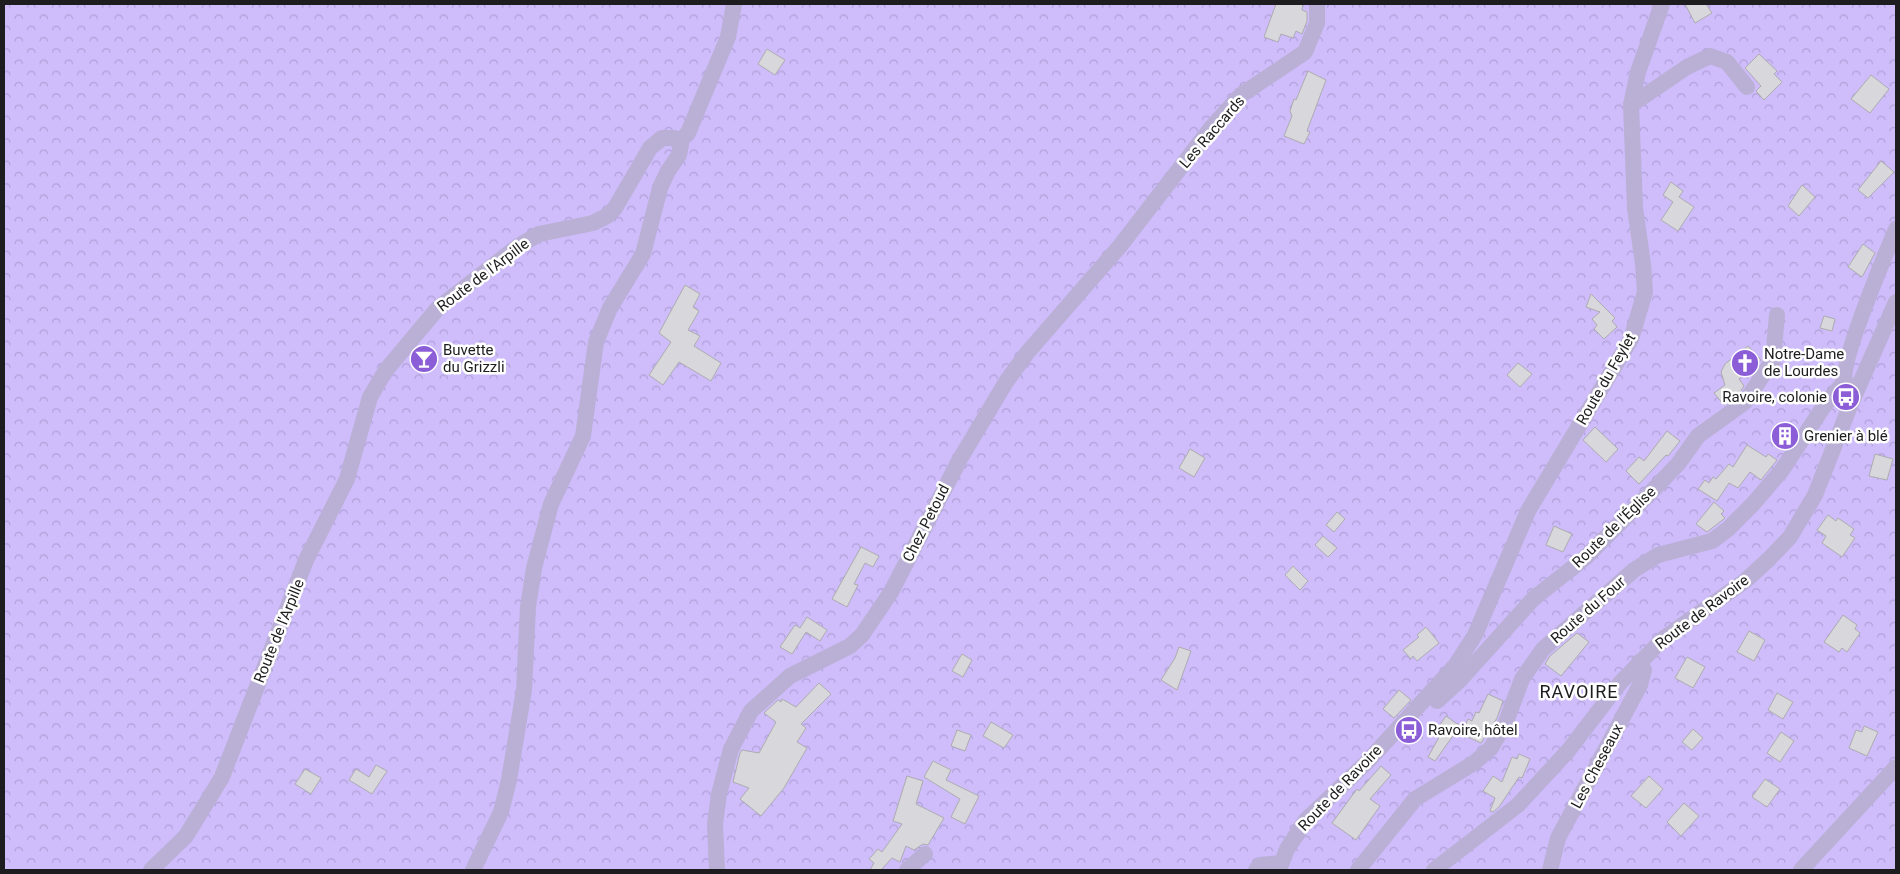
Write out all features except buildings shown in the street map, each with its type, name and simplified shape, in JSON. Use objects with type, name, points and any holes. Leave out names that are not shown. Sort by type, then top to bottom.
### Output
[{"type":"street","points":[[473,870],[501,812],[509,780],[524,690],[528,607],[534,568],[551,504],[583,436],[596,342],[610,308],[643,254],[660,188],[681,152],[679,142],[688,133],[724,48],[734,4]]},
{"type":"street","name":"Les Raccards","points":[[1176,174],[1211,128],[1241,95],[1305,52],[1317,23],[1317,4]]},
{"type":"street","name":"Route du Feylet","points":[[1411,713],[1451,671],[1475,635],[1520,524],[1625,350],[1638,320],[1644,301],[1644,276],[1635,208],[1631,105],[1641,64],[1662,4]]},
{"type":"street","points":[[1631,105],[1687,67],[1710,56],[1727,62],[1747,87]]},
{"type":"street","name":"Route de l'Arpille","points":[[151,870],[186,836],[222,777],[306,560],[347,479],[370,397],[386,370],[429,317],[452,297],[534,236],[585,225],[606,216],[614,208],[654,143],[666,138],[679,142]]},
{"type":"street","name":"Chez Petoud","points":[[717,870],[715,824],[719,794],[731,750],[746,720],[755,707],[790,676],[850,646],[867,629],[891,592],[960,459],[1006,382],[1039,338],[1120,246],[1176,174]]},
{"type":"street","points":[[1852,385],[1847,364],[1861,320],[1896,228]]},
{"type":"street","name":"Route de Ravoire","points":[[1434,870],[1518,805],[1568,751],[1620,683],[1664,638],[1745,581],[1769,560],[1790,537],[1815,495],[1852,385],[1896,302]]},
{"type":"street","name":"Route de l'Église","points":[[1411,713],[1418,714],[1424,711],[1462,678],[1534,598],[1585,558],[1656,487],[1678,464],[1698,436],[1745,402],[1773,360],[1777,315]]},
{"type":"street","name":"Route du Four","points":[[1358,870],[1415,799],[1474,763],[1491,748],[1506,722],[1522,679],[1543,649],[1614,586],[1642,565],[1658,555],[1712,542],[1728,529],[1753,504],[1782,470],[1824,406],[1852,385]]},
{"type":"street","name":"Les Cheseaux","points":[[1550,870],[1558,838],[1640,685],[1644,670],[1640,662]]},
{"type":"street","name":"Route de Ravoire","points":[[1280,867],[1296,834],[1306,820],[1370,760],[1411,713]]},
{"type":"street","points":[[1801,870],[1896,767]]},
{"type":"street","points":[[907,870],[925,854]]},
{"type":"street","points":[[1256,870],[1260,865],[1280,867]]},
{"type":"green space","points":[[4,4],[1896,4],[1896,870],[4,870]]},
{"type":"place","name":"Buvette du Grizzli","points":[[424,359]]},
{"type":"place","name":"Notre-Dame de Lourdes","points":[[1745,363]]},
{"type":"place","name":"Ravoire, colonie","points":[[1846,397]]},
{"type":"place","name":"Grenier à blé","points":[[1785,436]]},
{"type":"place","name":"Ravoire, hôtel","points":[[1409,730]]},
{"type":"district","name":"RAVOIRE","points":[[1579,692]]}]
